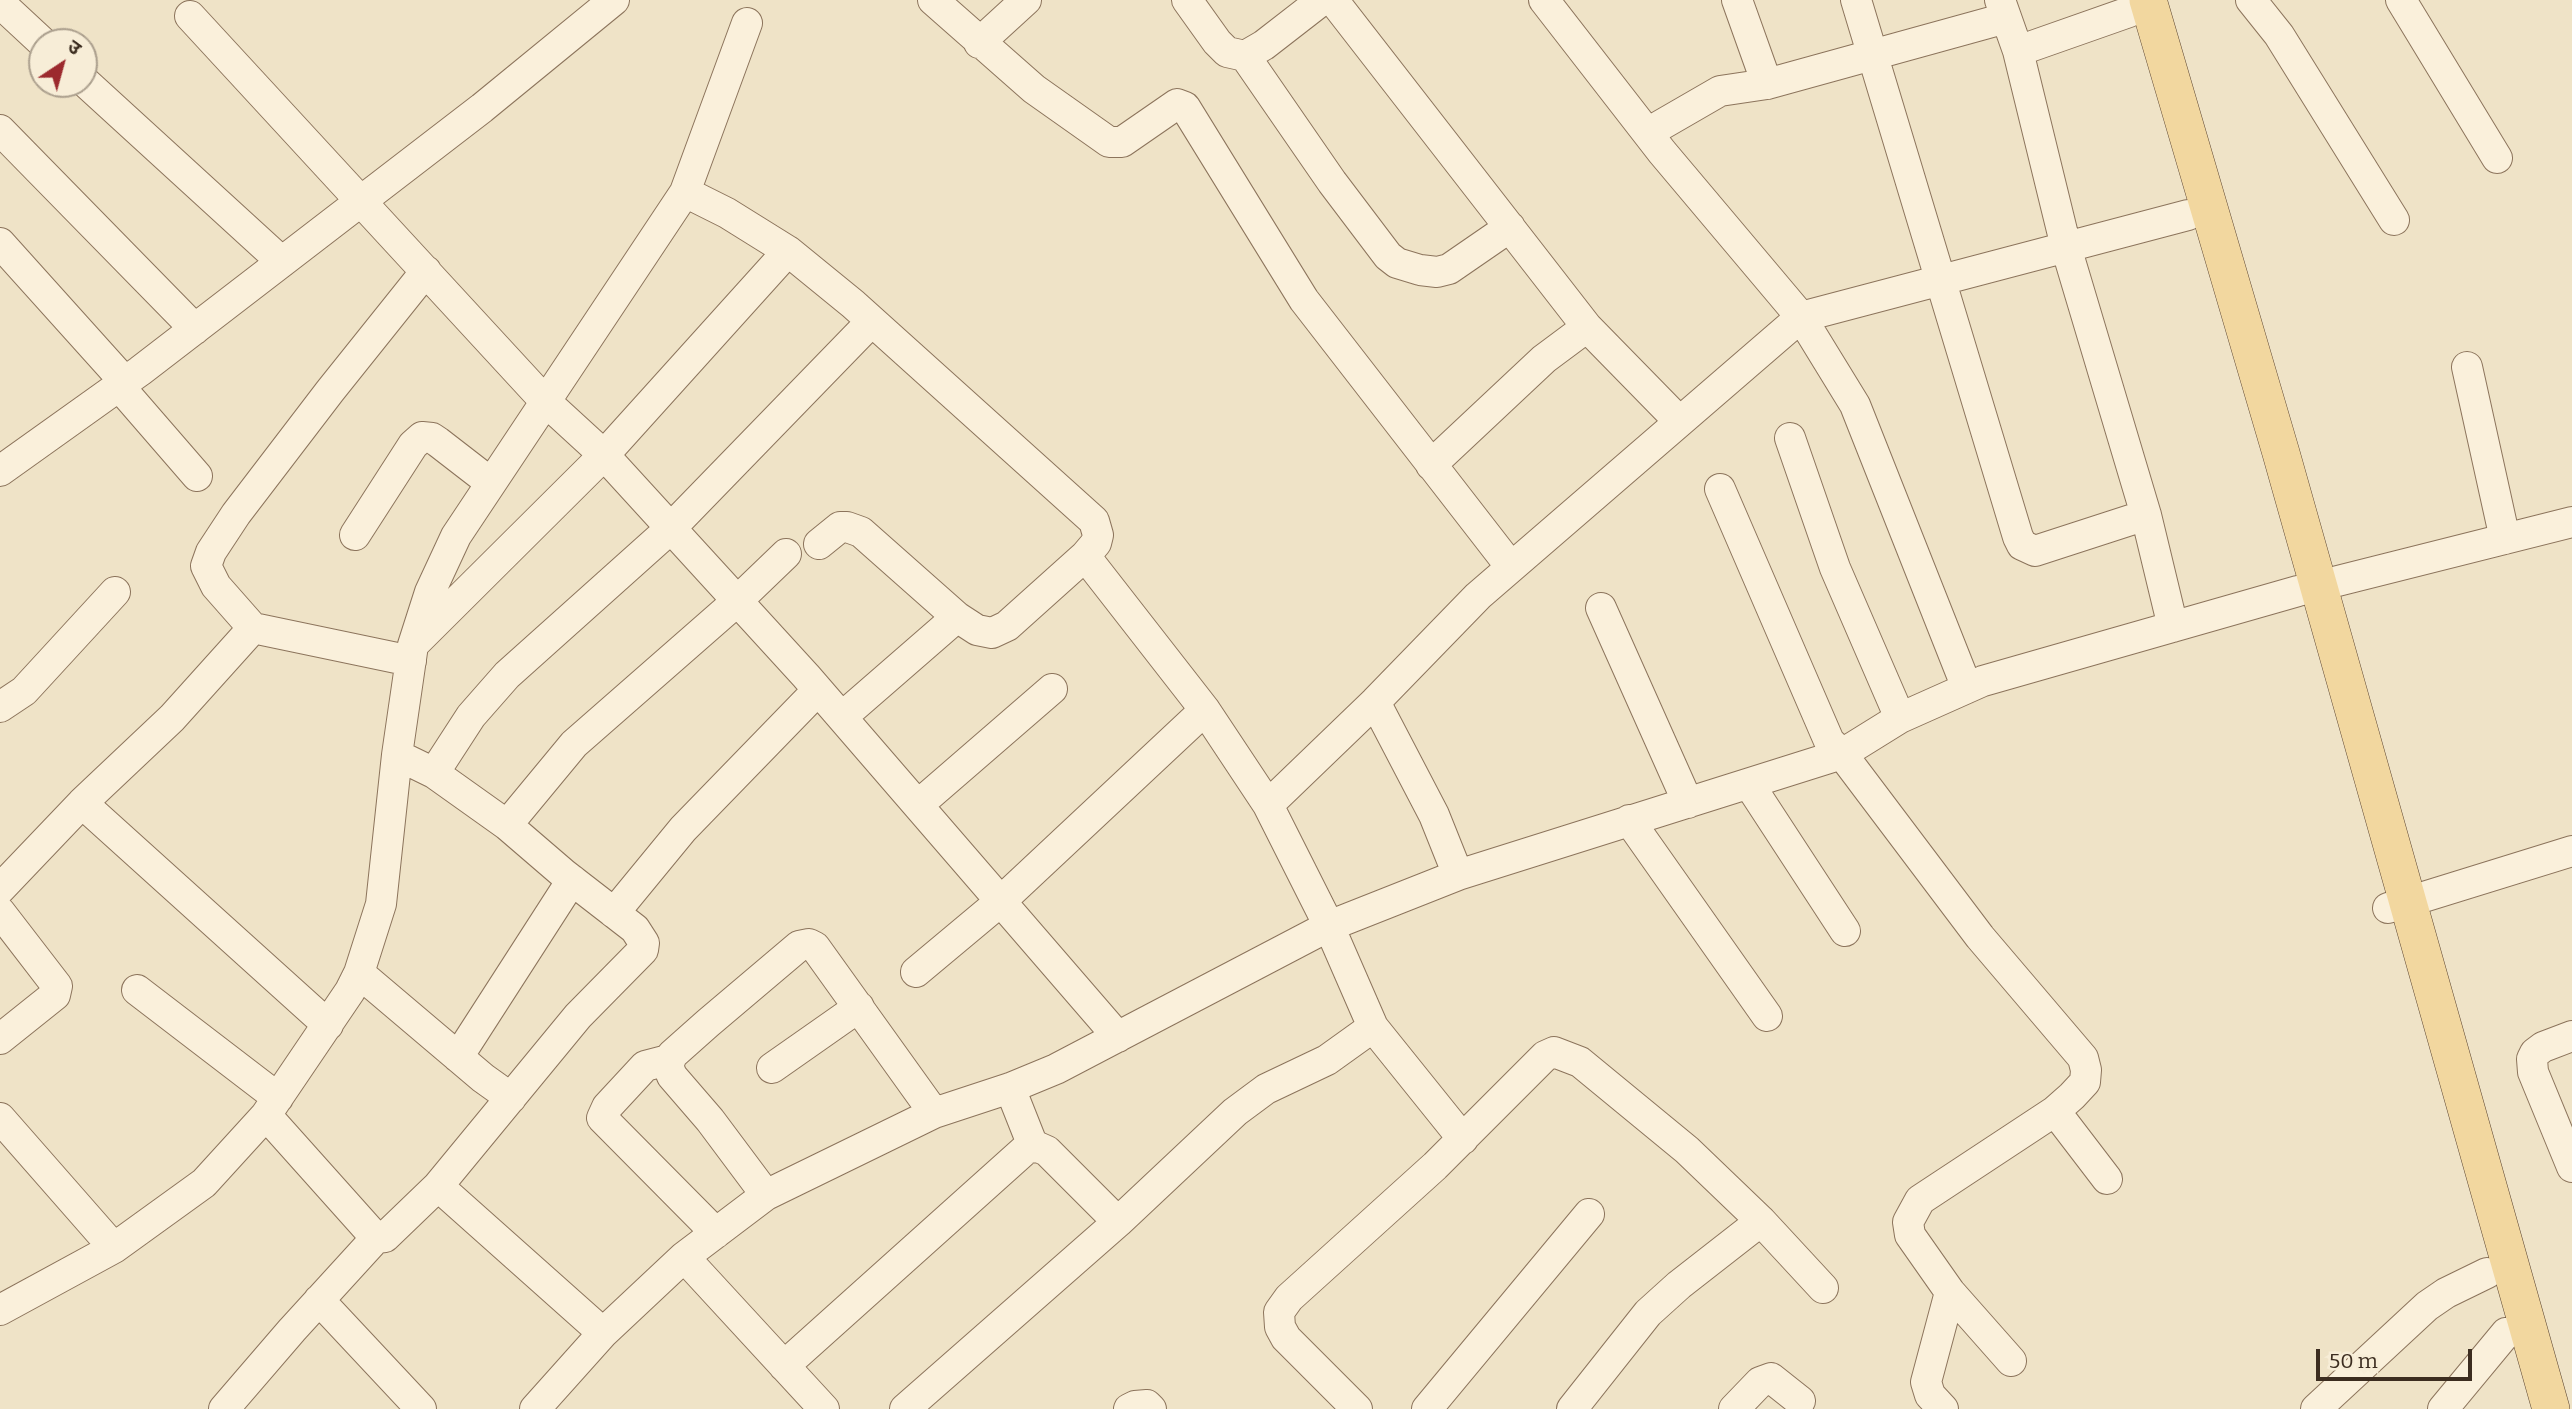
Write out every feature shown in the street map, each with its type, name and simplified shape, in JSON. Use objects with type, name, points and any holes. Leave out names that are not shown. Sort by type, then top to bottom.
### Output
[{"type":"main road","points":[[2134,4],[2188,215],[2308,589]]},
{"type":"main road","points":[[2134,4],[2308,589],[2398,906],[2519,1351],[2528,1409]]},
{"type":"main road","points":[[2398,906],[2487,1273],[2519,1351],[2551,1409]]},
{"type":"street","points":[[0,471],[195,329],[482,108],[614,0]]},
{"type":"street","points":[[933,0],[1034,89],[1109,142],[1122,142],[1174,106],[1180,104],[1185,107],[1304,300],[1511,567]]},
{"type":"street","points":[[979,43],[1027,0]]},
{"type":"street","points":[[1186,0],[1217,42],[1227,51],[1245,56],[1332,182],[1388,256],[1397,263],[1420,270],[1449,270],[1510,227]]},
{"type":"street","points":[[1245,56],[1264,45],[1322,0]]},
{"type":"street","points":[[1333,0],[1587,327],[1679,421]]},
{"type":"street","points":[[1544,0],[1662,152],[1801,317],[1855,405],[1967,688]]},
{"type":"street","points":[[1737,0],[1767,85]]},
{"type":"street","points":[[1856,0],[1939,281],[2022,545],[2035,551],[2146,515]]},
{"type":"street","points":[[2251,0],[2278,35],[2395,220]]},
{"type":"street","points":[[2401,0],[2497,158]]},
{"type":"street","points":[[0,3],[28,29]]},
{"type":"street","points":[[2018,51],[2134,4]]},
{"type":"street","points":[[1648,132],[1720,91],[1767,85],[1873,55],[2003,9],[2018,51],[2066,247],[2146,515],[2173,627]]},
{"type":"street","points":[[190,16],[544,400],[604,455],[737,600],[842,717],[1118,1037]]},
{"type":"street","points":[[0,1310],[114,1248],[204,1183],[272,1106],[350,991],[359,973],[381,904],[386,879],[397,755],[412,653],[441,568],[456,536],[544,400],[685,192],[747,23]]},
{"type":"street","points":[[98,94],[282,262]]},
{"type":"street","points":[[0,130],[195,329]]},
{"type":"street","points":[[685,192],[727,213],[788,251],[871,321],[1094,521],[1098,535],[1096,544],[1085,556],[999,631],[984,633],[957,617],[861,532],[840,527],[820,544]]},
{"type":"street","points":[[1268,805],[1375,702],[1478,596],[1801,317],[2188,215]]},
{"type":"street","points":[[412,653],[604,455],[788,251]]},
{"type":"street","points":[[6,260],[122,384],[197,476]]},
{"type":"street","points":[[412,653],[253,628],[216,586],[206,566],[211,552],[236,514],[426,271]]},
{"type":"street","points":[[434,773],[471,716],[507,675],[670,529],[871,321]]},
{"type":"street","points":[[1431,465],[1544,359],[1587,327]]},
{"type":"street","points":[[2467,367],[2505,539]]},
{"type":"street","points":[[355,535],[413,445],[422,437],[438,442],[491,483]]},
{"type":"street","points":[[1790,438],[1835,568],[1900,718]]},
{"type":"street","points":[[1720,489],[1829,741],[1842,754],[1980,937],[2083,1058],[2085,1082],[2055,1111],[1920,1200],[1908,1222],[1910,1235],[1950,1292],[2011,1361]]},
{"type":"street","points":[[535,1409],[603,1333],[684,1257],[766,1195],[934,1113],[1010,1088],[1056,1069],[1329,926],[1458,875],[1842,754],[1900,718],[1983,681],[2308,589],[2572,522]]},
{"type":"street","points":[[507,825],[574,744],[786,554]]},
{"type":"street","points":[[1085,556],[1205,710],[1268,805],[1329,926],[1373,1027],[1463,1139]]},
{"type":"street","points":[[0,707],[24,691],[115,592]]},
{"type":"street","points":[[1601,608],[1688,803]]},
{"type":"street","points":[[842,717],[957,617]]},
{"type":"street","points":[[0,889],[82,803],[172,718],[253,628]]},
{"type":"street","points":[[918,805],[1052,689]]},
{"type":"street","points":[[614,913],[683,829],[818,690]]},
{"type":"street","points":[[1375,702],[1434,815],[1458,875]]},
{"type":"street","points":[[916,972],[1001,901],[1205,710]]},
{"type":"street","points":[[228,1407],[376,1238],[385,1237],[438,1186],[578,1016],[643,950],[644,943],[640,935],[507,825],[434,773],[397,755]]},
{"type":"street","points":[[1749,784],[1845,930]]},
{"type":"street","points":[[82,803],[328,1025]]},
{"type":"street","points":[[1629,820],[1767,1016]]},
{"type":"street","points":[[2398,906],[2569,861]]},
{"type":"street","points":[[458,1057],[572,880]]},
{"type":"street","points":[[0,912],[50,975],[57,990],[51,999],[0,1039]]},
{"type":"street","points":[[716,1233],[602,1118],[607,1107],[645,1066],[668,1060],[708,1023],[804,944],[815,947],[934,1113]]},
{"type":"street","points":[[359,973],[511,1098]]},
{"type":"street","points":[[137,990],[272,1106],[376,1238]]},
{"type":"street","points":[[772,1068],[859,1007]]},
{"type":"street","points":[[905,1409],[1118,1223],[1236,1112],[1266,1088],[1327,1060],[1373,1027]]},
{"type":"street","points":[[2572,1036],[2543,1047],[2532,1059],[2533,1072],[2572,1167]]},
{"type":"street","points":[[1338,1403],[1286,1338],[1280,1327],[1279,1312],[1289,1297],[1463,1139],[1545,1056],[1554,1052],[1580,1062],[1687,1150],[1761,1221],[1823,1288]]},
{"type":"street","points":[[668,1060],[667,1066],[672,1076],[710,1120],[766,1195]]},
{"type":"street","points":[[1010,1088],[1033,1146]]},
{"type":"street","points":[[2055,1111],[2107,1179]]},
{"type":"street","points":[[0,1118],[114,1248]]},
{"type":"street","points":[[784,1366],[1027,1148],[1033,1146],[1047,1151],[1118,1223]]},
{"type":"street","points":[[438,1186],[603,1333]]},
{"type":"street","points":[[1427,1409],[1589,1214]]},
{"type":"street","points":[[1572,1409],[1648,1313],[1679,1285],[1761,1221]]},
{"type":"street","points":[[684,1257],[824,1409]]},
{"type":"street","points":[[2316,1409],[2427,1306],[2446,1293],[2487,1273]]},
{"type":"street","points":[[1943,1409],[1930,1395],[1926,1382],[1950,1292]]},
{"type":"street","points":[[319,1300],[421,1409]]},
{"type":"street","points":[[2443,1409],[2519,1351]]},
{"type":"street","points":[[1734,1409],[1760,1382],[1767,1379],[1776,1380],[1800,1401]]},
{"type":"street","points":[[1129,1409],[1147,1405],[1152,1409]]}]
